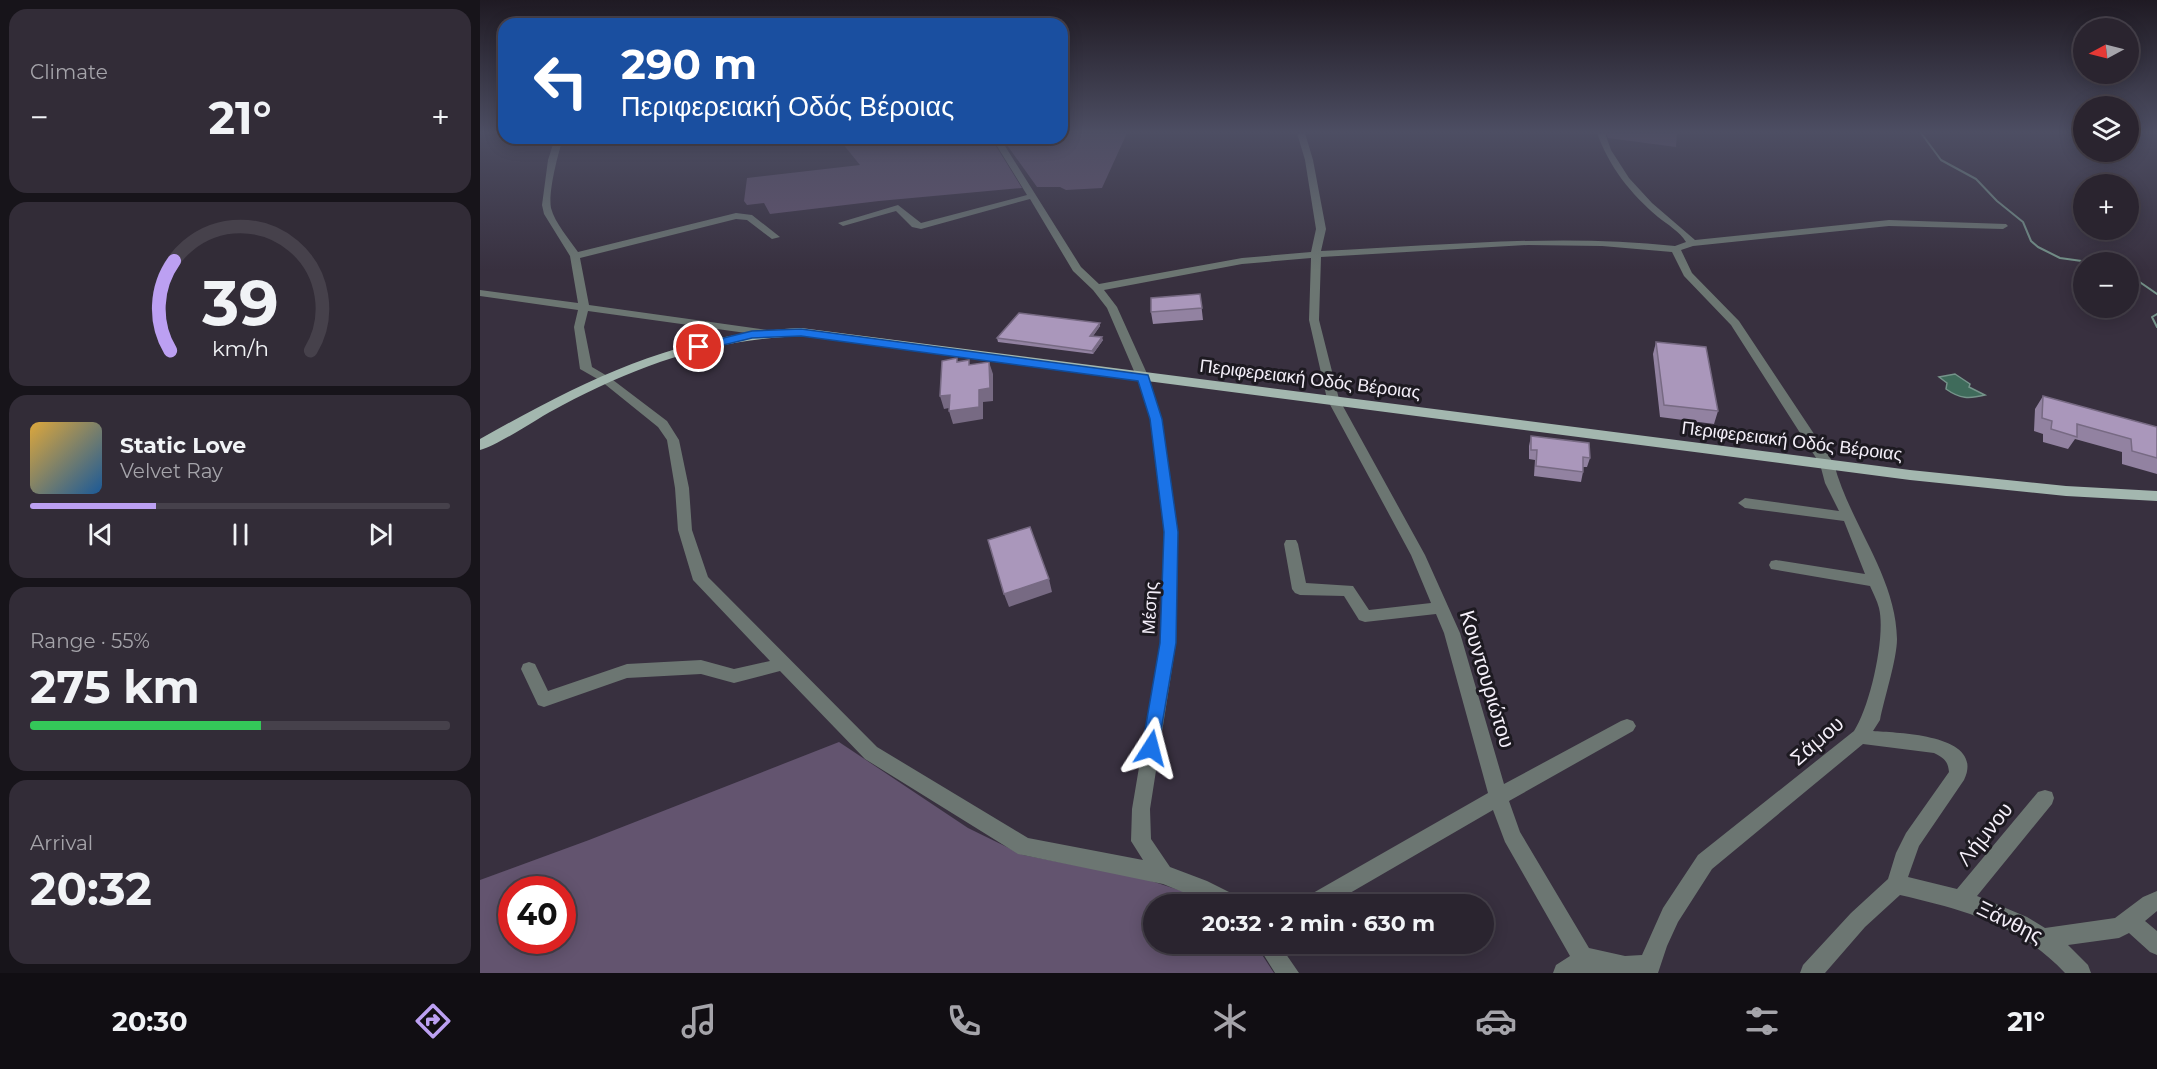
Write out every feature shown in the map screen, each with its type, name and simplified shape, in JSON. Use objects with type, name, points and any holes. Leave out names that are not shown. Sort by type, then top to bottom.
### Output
[{"type":"main road","name":"Περιφερειακή Οδός Βέροιας","points":[[480,445],[536,412],[605,378],[685,351],[740,336],[767,333],[812,334],[1827,464],[2033,488],[2157,496]]},
{"type":"street","points":[[550,178],[546,206],[575,256],[584,307],[579,327],[586,369],[605,378],[663,424],[673,440],[682,488],[685,530],[701,579],[871,753],[1025,847],[1163,874],[1212,894]]},
{"type":"street","name":"Μέσης","points":[[1021,178],[1077,269],[1097,288],[1112,307],[1143,378],[1156,419],[1171,532],[1168,643],[1141,809],[1142,841],[1163,874]]},
{"type":"street","name":"Κουντουριώτου","points":[[1312,178],[1321,229],[1316,253],[1314,320],[1333,399],[1418,555],[1452,633],[1498,796],[1512,836],[1589,965]]},
{"type":"street","points":[[1624,178],[1639,197],[1690,238],[1691,243]]},
{"type":"street","points":[[843,223],[898,208],[915,225],[921,226],[1032,196]]},
{"type":"street","points":[[575,256],[736,216],[749,217],[775,237]]},
{"type":"street","points":[[1097,288],[1260,259],[1316,253],[1498,243],[1641,245],[1676,249],[1691,243],[1889,223],[2003,226]]},
{"type":"street","name":"Σάμου","points":[[1648,969],[1685,891],[1705,862],[1860,736],[1871,720],[1889,642],[1887,609],[1849,517],[1832,483],[1827,464],[1735,323],[1689,274],[1676,249]]},
{"type":"street","points":[[480,293],[767,333]]},
{"type":"street","points":[[1745,503],[1849,517]]},
{"type":"street","points":[[1291,544],[1300,589],[1348,590],[1365,616],[1441,608]]},
{"type":"street","points":[[1776,565],[1876,581]]},
{"type":"street","points":[[529,669],[544,700],[627,670],[701,667],[734,676],[784,664]]},
{"type":"street","points":[[1330,894],[1498,796],[1627,726]]},
{"type":"street","points":[[1811,973],[1857,920],[1897,884],[1899,865],[1906,848],[1958,774],[1960,764],[1955,756],[1942,747],[1925,742],[1873,740],[1860,736]]},
{"type":"street","name":"Λήμνου","points":[[1962,899],[2045,798]]},
{"type":"street","name":"Ξάνθης","points":[[1897,884],[1962,899],[2017,922],[2046,938],[2080,973]]},
{"type":"street","points":[[2046,938],[2119,928],[2157,901]]},
{"type":"street","points":[[2129,920],[2157,945]]},
{"type":"street","points":[[1274,954],[1288,973]]},
{"type":"street","points":[[1564,973],[1589,965],[1648,969]]},
{"type":"shaded area","points":[[747,178],[1016,178],[1022,188],[770,214],[764,203],[747,205],[744,201]]},
{"type":"shaded area","points":[[1031,178],[1106,178],[1102,188],[1066,190],[1060,187],[1037,187]]},
{"type":"shaded area","points":[[1955,374],[1970,384],[1969,387],[1985,395],[1965,397],[1946,389],[1947,383],[1939,377]]},
{"type":"shaded area","points":[[839,742],[968,828],[1023,855],[1142,878],[1190,894],[1143,894],[1143,954],[1262,954],[1274,973],[480,973],[480,880]]},
{"type":"building","points":[[1200,294],[1202,308],[1151,312],[1151,298]]},
{"type":"building","points":[[1019,313],[1100,323],[1090,336],[1102,337],[1092,351],[997,338]]},
{"type":"building","points":[[1656,342],[1706,347],[1718,411],[1664,405]]},
{"type":"building","points":[[957,358],[957,362],[969,360],[969,365],[989,362],[990,388],[979,390],[979,407],[949,411],[950,395],[940,396],[942,361]]},
{"type":"building","points":[[2043,396],[2157,427],[2157,458],[2132,451],[2131,439],[2077,424],[2077,437],[2051,429],[2052,421],[2042,418]]},
{"type":"building","points":[[1531,436],[1589,443],[1590,458],[1583,457],[1583,472],[1536,466],[1537,450],[1531,450]]},
{"type":"building","points":[[1030,527],[1049,579],[1004,594],[988,540]]},
{"type":"waterway","points":[[1975,178],[1997,201],[2023,222],[2031,241],[2038,247],[2060,258],[2073,260]]},
{"type":"waterway","points":[[2139,282],[2157,294]]},
{"type":"waterway","points":[[2157,314],[2152,317],[2157,327]]},
{"type":"route","points":[[699,347],[752,334],[801,332],[1143,378],[1156,419],[1171,532],[1168,643],[1151,748]]}]
